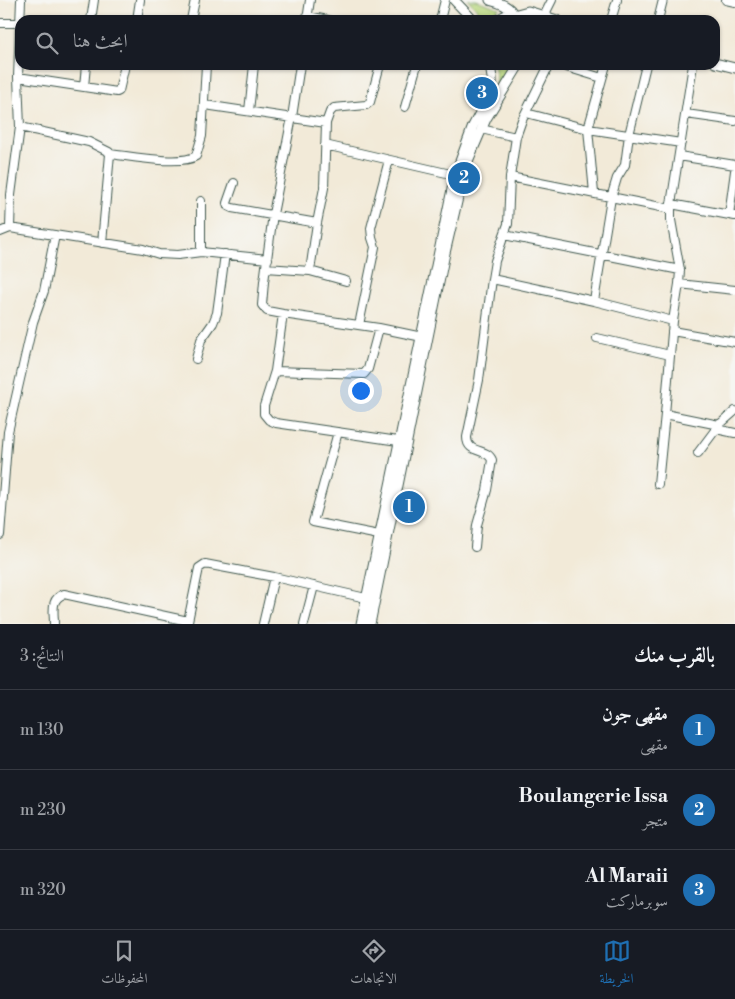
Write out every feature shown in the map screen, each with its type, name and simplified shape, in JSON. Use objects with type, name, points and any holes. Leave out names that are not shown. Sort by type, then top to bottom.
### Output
[{"type":"street","points":[[20,0],[20,15]]},
{"type":"street","points":[[92,15],[94,0]]},
{"type":"street","points":[[138,15],[140,0]]},
{"type":"street","points":[[192,15],[195,0]]},
{"type":"street","points":[[308,15],[310,0]]},
{"type":"street","points":[[441,15],[445,0]]},
{"type":"street","points":[[454,0],[468,15]]},
{"type":"street","points":[[490,0],[504,5],[515,14]]},
{"type":"street","points":[[544,15],[552,0]]},
{"type":"street","points":[[612,15],[617,0]]},
{"type":"street","points":[[659,15],[663,0]]},
{"type":"street","points":[[509,15],[528,11],[541,15]]},
{"type":"street","points":[[0,23],[15,23]]},
{"type":"street","points":[[720,64],[735,68]]},
{"type":"street","points":[[10,228],[11,195],[20,127],[18,70]]},
{"type":"street","points":[[84,87],[86,70]]},
{"type":"street","points":[[18,77],[119,92],[125,70]]},
{"type":"street","points":[[20,127],[89,142],[107,150],[110,154],[165,160],[193,158],[196,156],[200,145],[205,105],[206,70]]},
{"type":"street","points":[[249,111],[253,70]]},
{"type":"street","points":[[299,70],[273,214],[262,305],[267,311],[379,328],[424,338]]},
{"type":"street","points":[[310,271],[324,188],[326,123],[330,112],[334,108],[366,105],[370,102],[379,70]]},
{"type":"street","points":[[405,107],[416,70]]},
{"type":"street","points":[[427,326],[455,175],[473,126],[492,90],[491,70]]},
{"type":"street","points":[[361,624],[398,441],[463,178],[481,129],[516,70]]},
{"type":"street","points":[[475,547],[477,525],[492,460],[489,455],[473,450],[467,442],[467,437],[479,380],[494,261],[508,224],[510,177],[516,137],[522,120],[547,70]]},
{"type":"street","points":[[576,70],[602,78]]},
{"type":"street","points":[[594,193],[588,129],[604,70]]},
{"type":"street","points":[[594,301],[611,198],[617,178],[625,165],[629,135],[645,70]]},
{"type":"street","points":[[658,484],[673,321],[680,270],[671,220],[671,207],[692,70]]},
{"type":"street","points":[[205,105],[326,123]]},
{"type":"street","points":[[526,113],[588,129],[681,143]]},
{"type":"street","points":[[686,114],[735,121]]},
{"type":"street","points":[[481,129],[516,137]]},
{"type":"street","points":[[325,145],[455,175]]},
{"type":"street","points":[[102,243],[110,154]]},
{"type":"street","points":[[680,156],[735,165]]},
{"type":"street","points":[[360,325],[375,247],[371,228],[389,160]]},
{"type":"street","points":[[510,177],[611,198],[732,215],[735,171]]},
{"type":"street","points":[[234,183],[227,203],[232,208],[318,223]]},
{"type":"street","points":[[201,200],[201,252]]},
{"type":"street","points":[[0,232],[10,228],[168,255],[201,252],[268,259]]},
{"type":"street","points":[[504,234],[602,256],[680,270]]},
{"type":"street","points":[[0,535],[8,432],[33,322],[44,291],[56,236]]},
{"type":"street","points":[[196,359],[201,340],[213,323],[217,313],[225,254]]},
{"type":"street","points":[[266,268],[310,271],[346,281]]},
{"type":"street","points":[[492,279],[594,301],[673,321]]},
{"type":"street","points":[[679,284],[735,290]]},
{"type":"street","points":[[283,314],[275,371],[264,406],[264,414],[269,420],[276,423],[398,441]]},
{"type":"street","points":[[275,371],[364,374],[368,369],[379,328]]},
{"type":"street","points":[[672,331],[735,342]]},
{"type":"street","points":[[370,624],[424,338]]},
{"type":"street","points":[[597,338],[670,355]]},
{"type":"street","points":[[698,453],[718,427],[735,411]]},
{"type":"street","points":[[665,414],[735,433]]},
{"type":"street","points":[[338,432],[313,522],[379,535]]},
{"type":"street","points":[[54,624],[54,600],[57,596],[64,594],[187,622],[199,568],[205,564],[274,577],[366,598]]},
{"type":"street","points":[[263,624],[274,577]]},
{"type":"street","points":[[304,624],[314,586]]},
{"type":"green space","points":[[468,0],[476,0],[499,8],[493,15],[479,15],[476,8]]},
{"type":"green space","points":[[495,70],[511,70],[496,92],[497,79]]},
{"type":"place","name":"Al Maraii","points":[[482,93]]},
{"type":"place","name":"Boulangerie Issa","points":[[464,178]]},
{"type":"place","name":"مقهى جون","points":[[409,507]]}]
